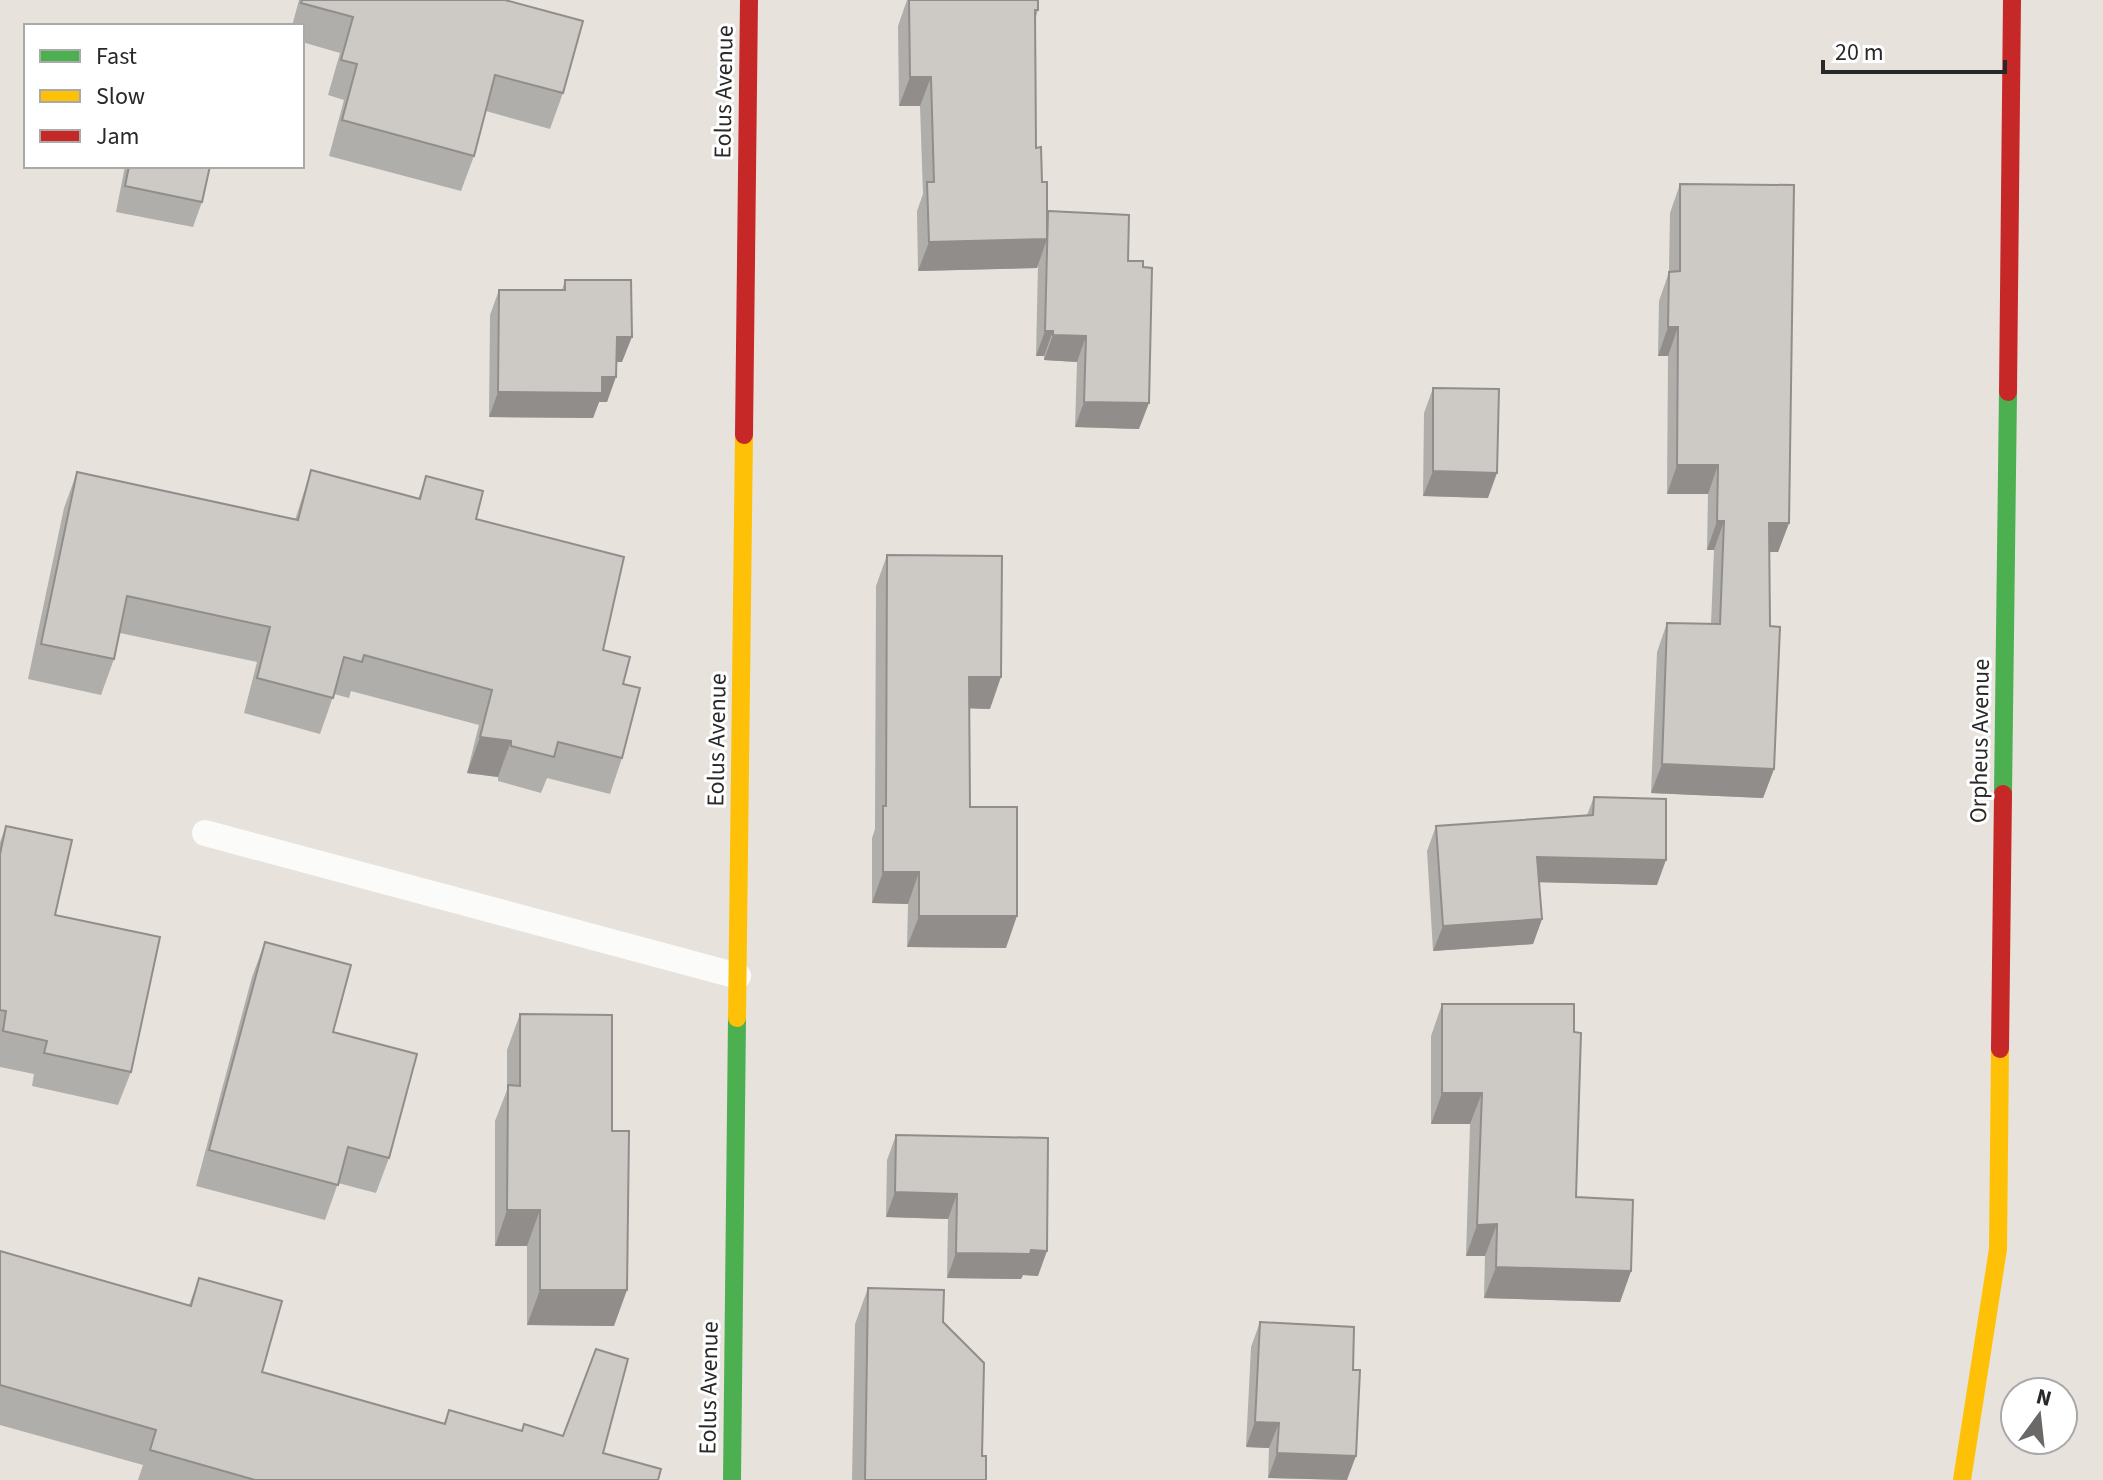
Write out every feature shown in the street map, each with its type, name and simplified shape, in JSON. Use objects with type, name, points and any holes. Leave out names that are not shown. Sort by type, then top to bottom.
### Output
[{"type":"street","name":"Eolus Avenue","points":[[732,1480],[749,0]]},
{"type":"street","name":"Orpheus Avenue","points":[[1962,1480],[1998,1249],[2012,0]]},
{"type":"lane","points":[[205,833],[738,976]]},
{"type":"building","points":[[302,0],[505,0],[583,21],[563,93],[495,75],[474,156],[342,120],[357,64],[341,60],[353,17],[301,3]]},
{"type":"building","points":[[909,0],[1038,0],[1038,10],[1035,10],[1036,148],[1041,147],[1042,182],[1047,182],[1047,239],[929,242],[927,182],[934,182],[931,77],[910,77]]},
{"type":"building","points":[[129,168],[210,168],[202,202],[125,186]]},
{"type":"building","points":[[1680,184],[1794,185],[1789,523],[1769,523],[1770,626],[1780,627],[1774,769],[1662,764],[1667,623],[1720,624],[1724,521],[1717,521],[1718,465],[1677,465],[1678,327],[1668,327],[1669,272],[1680,271]]},
{"type":"building","points":[[1048,211],[1129,215],[1128,261],[1143,261],[1143,267],[1152,268],[1149,403],[1084,402],[1086,336],[1053,335],[1053,331],[1045,331]]},
{"type":"building","points":[[565,280],[631,280],[632,337],[617,337],[616,377],[602,377],[602,393],[498,392],[499,290],[565,290]]},
{"type":"building","points":[[1433,388],[1499,389],[1497,473],[1433,471]]},
{"type":"building","points":[[311,470],[420,499],[426,476],[483,491],[476,519],[624,557],[603,650],[630,657],[623,684],[640,688],[622,758],[558,742],[554,757],[511,746],[511,741],[480,737],[492,690],[364,655],[362,662],[344,657],[333,698],[257,678],[270,627],[127,596],[114,659],[41,644],[77,472],[298,520]]},
{"type":"building","points":[[887,555],[1002,556],[1001,677],[969,677],[970,807],[1017,807],[1017,916],[919,916],[919,872],[883,872]]},
{"type":"building","points":[[1594,797],[1666,799],[1666,860],[1537,857],[1542,919],[1443,926],[1436,826],[1593,815]]},
{"type":"building","points":[[6,826],[72,840],[55,915],[160,937],[131,1072],[44,1053],[47,1041],[3,1031],[6,1011],[0,1010],[0,854]]},
{"type":"building","points":[[265,942],[351,965],[333,1032],[417,1054],[389,1158],[348,1147],[338,1185],[209,1150]]},
{"type":"building","points":[[1442,1004],[1574,1004],[1574,1032],[1581,1033],[1576,1197],[1633,1200],[1631,1271],[1496,1267],[1497,1224],[1477,1225],[1482,1093],[1442,1093]]},
{"type":"building","points":[[520,1014],[612,1015],[612,1131],[629,1131],[627,1290],[540,1290],[540,1210],[507,1210],[508,1085],[520,1086]]},
{"type":"building","points":[[896,1135],[1048,1138],[1047,1251],[1031,1250],[1030,1254],[956,1253],[957,1194],[895,1192]]},
{"type":"building","points":[[0,1251],[191,1306],[199,1278],[282,1301],[262,1372],[445,1424],[449,1410],[522,1431],[524,1424],[563,1436],[596,1349],[628,1359],[603,1453],[661,1469],[658,1480],[255,1480],[150,1450],[156,1430],[0,1385]]},
{"type":"building","points":[[868,1288],[944,1290],[943,1322],[984,1363],[982,1456],[986,1456],[986,1480],[865,1480]]},
{"type":"building","points":[[1260,1322],[1354,1327],[1353,1370],[1360,1370],[1356,1456],[1277,1453],[1279,1423],[1255,1422]]},
{"type":"traffic: fast","points":[[2003,794],[2008,392]]},
{"type":"traffic: fast","points":[[732,1480],[737,1018]]},
{"type":"traffic: slow","points":[[737,1018],[744,435]]},
{"type":"traffic: slow","points":[[1962,1480],[1998,1249],[2000,1049]]},
{"type":"traffic: jam","points":[[744,435],[749,0]]},
{"type":"traffic: jam","points":[[2008,392],[2012,0]]},
{"type":"traffic: jam","points":[[2000,1049],[2003,794]]}]
